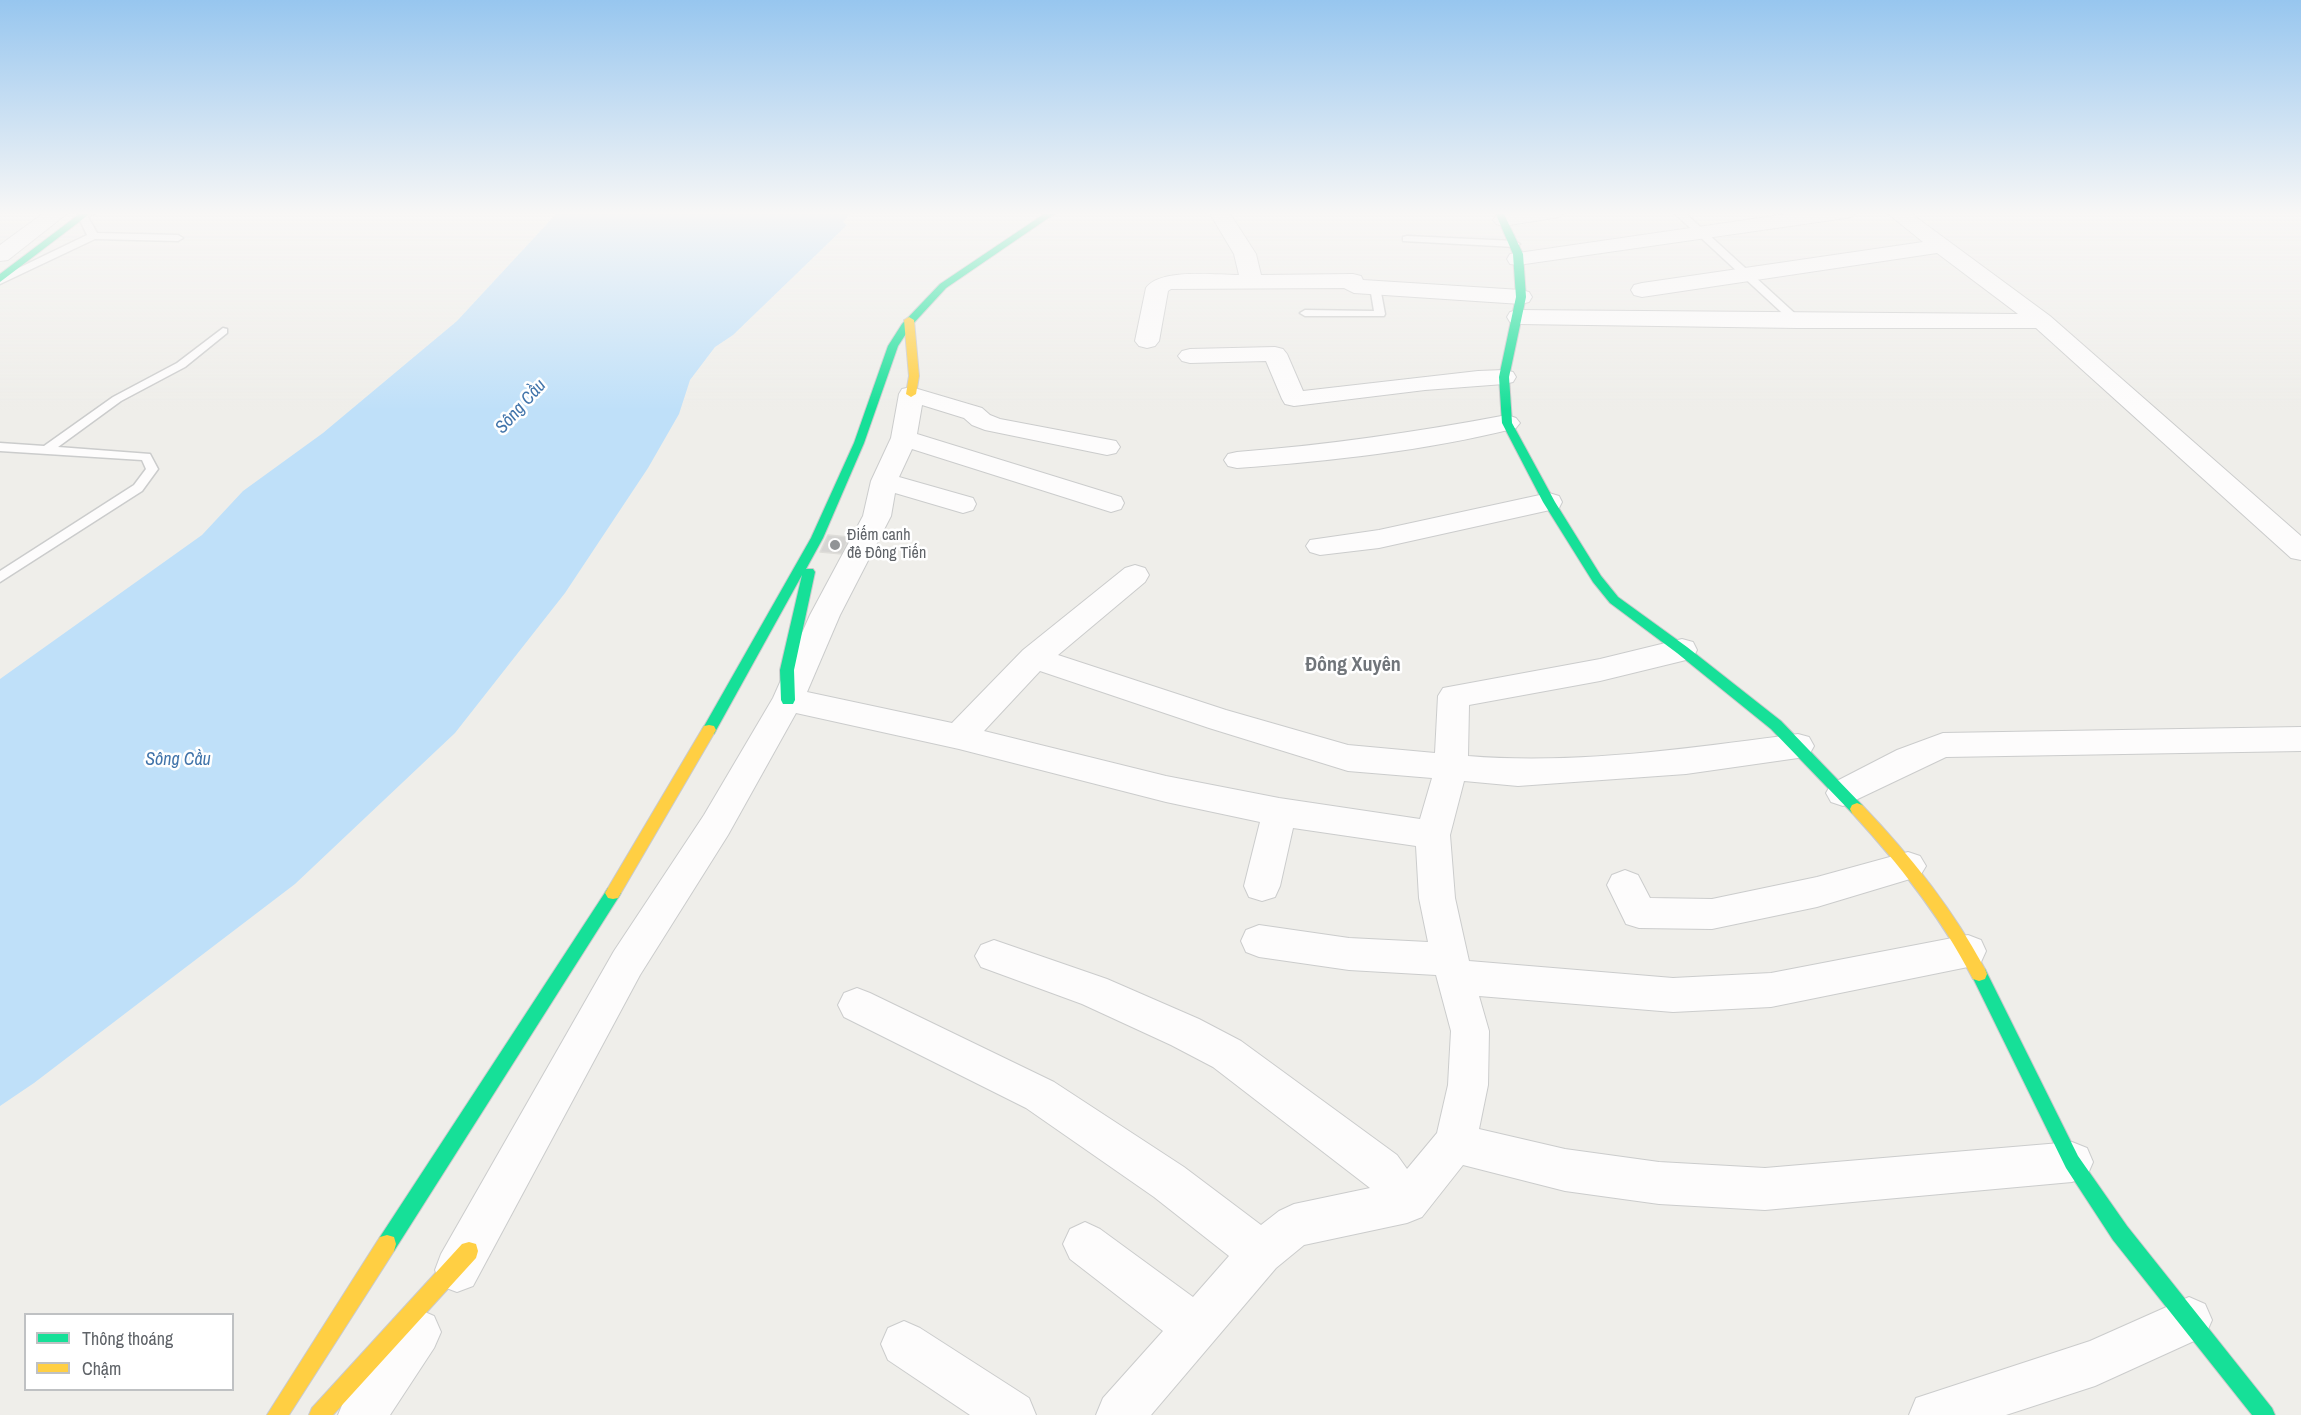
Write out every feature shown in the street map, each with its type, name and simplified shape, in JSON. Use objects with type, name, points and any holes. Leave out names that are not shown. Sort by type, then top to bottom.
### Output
[{"type":"main road","points":[[277,1415],[603,910],[663,811],[817,538],[859,442],[893,346],[909,320],[927,299],[956,278]]},
{"type":"main road","points":[[1518,278],[1519,307],[1504,377],[1507,423],[1549,502],[1597,579],[1614,600],[1682,650],[1776,725],[1843,793],[1908,866],[1968,951],[2072,1162],[2120,1233],[2265,1415]]},
{"type":"main road","points":[[909,320],[914,376],[912,394]]},
{"type":"main road","points":[[788,700],[787,670],[817,538]]},
{"type":"main road","points":[[319,1415],[469,1251]]},
{"type":"street","points":[[1642,290],[1721,278]]},
{"type":"street","points":[[1982,278],[2042,321],[2301,551]]},
{"type":"street","points":[[1147,341],[1157,288],[1166,282],[1251,280],[1353,280],[1354,286],[1375,286],[1519,307],[1797,321],[2042,321]]},
{"type":"street","points":[[1190,356],[1275,354],[1294,399],[1393,389],[1457,378],[1504,377]]},
{"type":"street","points":[[362,1415],[469,1251],[627,963],[716,825],[788,700],[825,615],[877,516],[884,481],[904,438],[912,394],[973,413],[981,420],[994,425],[1107,447]]},
{"type":"street","points":[[1237,460],[1380,446],[1507,423]]},
{"type":"street","points":[[904,438],[1111,503]]},
{"type":"street","points":[[884,481],[963,504]]},
{"type":"street","points":[[1320,546],[1379,539],[1549,502]]},
{"type":"street","points":[[959,737],[1034,658],[1135,575]]},
{"type":"street","points":[[1120,1415],[1261,1253],[1294,1226],[1407,1202],[1455,1143],[1468,1085],[1470,1031],[1437,898],[1433,835],[1451,768],[1454,696],[1600,670],[1682,650]]},
{"type":"street","points":[[1034,658],[1220,720],[1348,758],[1518,773],[1686,761],[1798,746]]},
{"type":"street","points":[[788,700],[959,737],[1166,789],[1279,812],[1433,835]]},
{"type":"street","points":[[1843,793],[1909,759],[1943,745],[2301,739]]},
{"type":"street","points":[[1262,886],[1279,812]]},
{"type":"street","points":[[1625,885],[1639,913],[1712,914],[1817,892],[1908,866]]},
{"type":"street","points":[[1259,941],[1673,995],[1771,990],[1968,951]]},
{"type":"street","points":[[994,956],[1094,991],[1185,1032],[1227,1054],[1382,1170],[1407,1202]]},
{"type":"street","points":[[857,1005],[1041,1095],[1169,1182],[1261,1253]]},
{"type":"street","points":[[1455,1143],[1565,1170],[1659,1182],[1765,1189],[2072,1162]]},
{"type":"street","points":[[1085,1244],[1196,1328]]},
{"type":"street","points":[[1933,1415],[2095,1363],[2189,1320]]},
{"type":"street","points":[[904,1344],[1012,1415]]},
{"type":"lane","points":[[1752,278],[1797,321]]},
{"type":"lane","points":[[1305,313],[1380,314],[1375,286]]},
{"type":"lane","points":[[48,449],[123,395],[181,365],[223,331]]},
{"type":"lane","points":[[0,447],[146,457],[152,469],[138,488],[0,578]]},
{"type":"water","name":"Sông Cầu","points":[[497,278],[792,278],[733,335],[715,347],[690,380],[679,414],[648,468],[565,593],[455,733],[295,884],[34,1083],[0,1106],[0,679],[202,535],[243,491],[323,433],[457,321]]},
{"type":"building","name":"Điếm canh đê Đông Tiến","points":[[828,535],[849,537],[842,554],[820,552]]},
{"type":"traffic: fast","points":[[709,730],[817,538],[859,443],[893,346],[907,324],[943,286],[955,278]]},
{"type":"traffic: fast","points":[[1520,278],[1521,297],[1504,377],[1507,423],[1549,502],[1597,579],[1614,600],[1682,650],[1776,725],[1857,809]]},
{"type":"traffic: fast","points":[[788,700],[787,670],[809,572]]},
{"type":"traffic: fast","points":[[387,1244],[613,893]]},
{"type":"traffic: fast","points":[[1979,974],[2072,1162],[2120,1233],[2265,1415]]},
{"type":"traffic: slow","points":[[909,320],[914,376],[911,394]]},
{"type":"traffic: slow","points":[[613,893],[709,730]]},
{"type":"traffic: slow","points":[[1857,809],[1891,846],[1940,908],[1979,974]]},
{"type":"traffic: slow","points":[[277,1415],[387,1244]]},
{"type":"traffic: slow","points":[[319,1415],[469,1251]]},
{"type":"place","name":"Điếm canh đê Đông Tiến","points":[[835,545]]},
{"type":"district","name":"Đông Xuyên","points":[[1353,666]]}]
